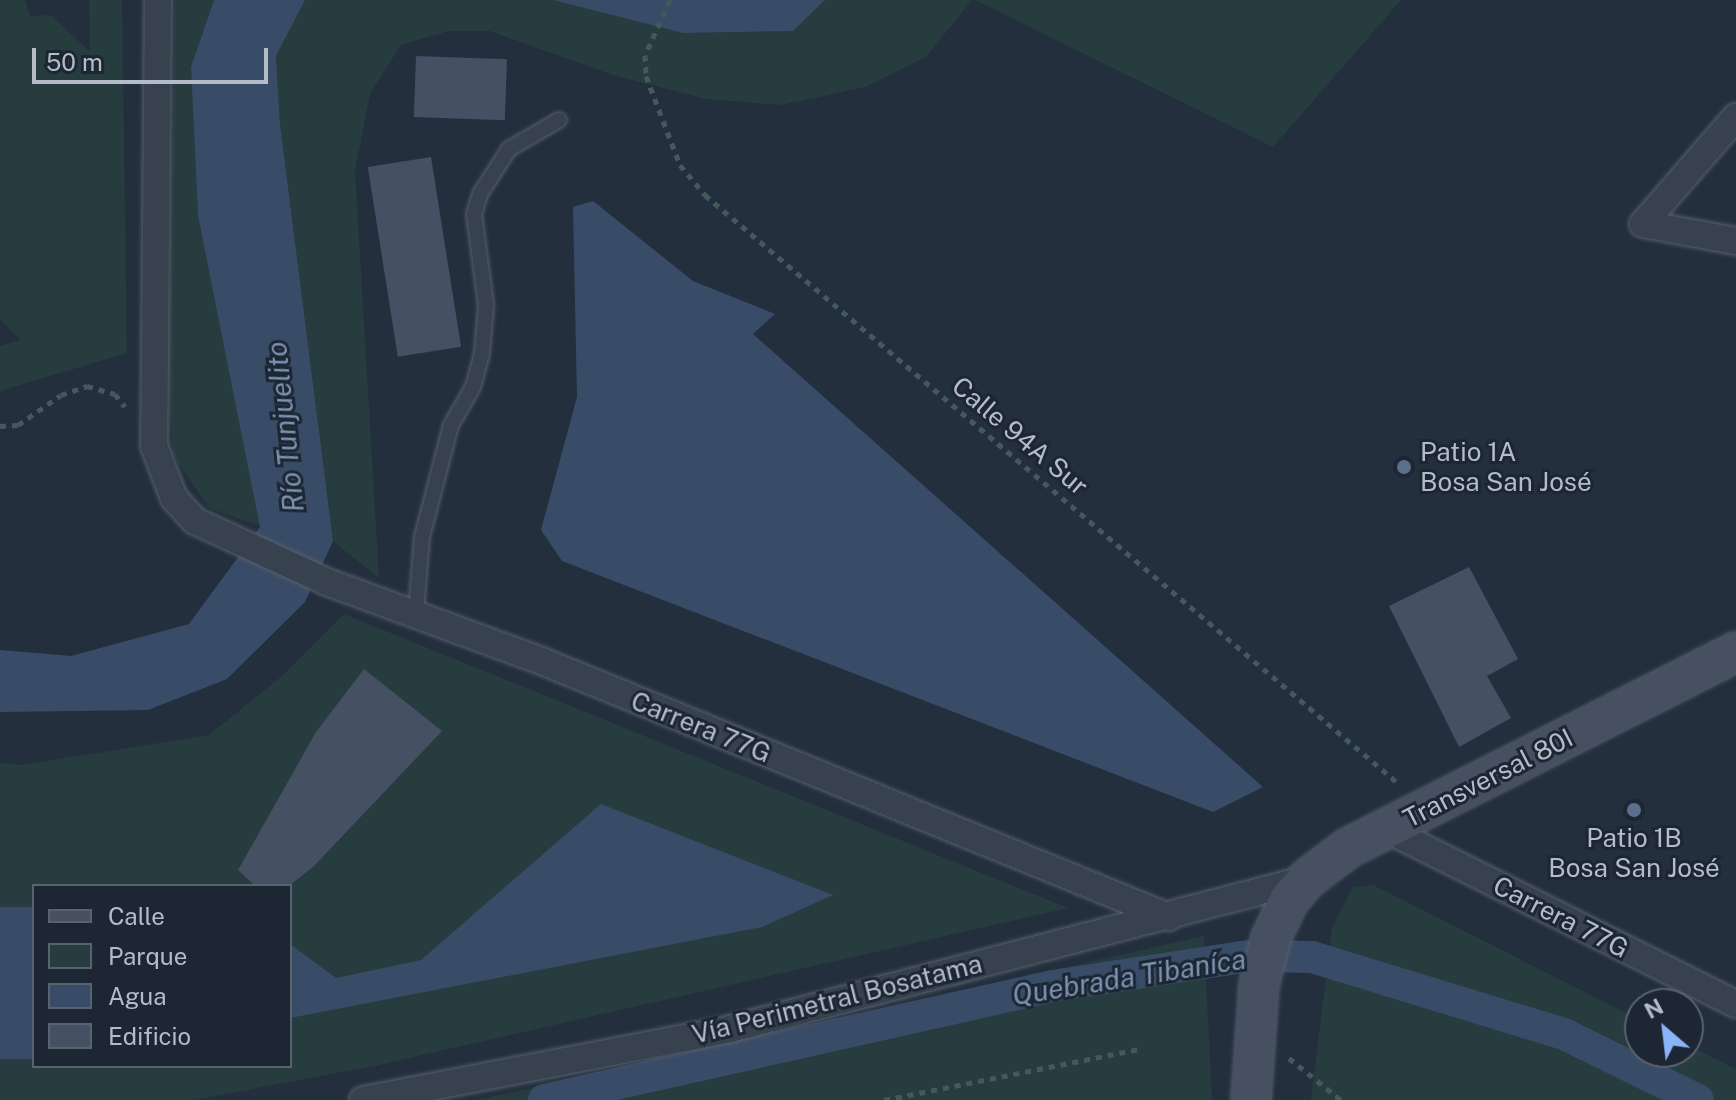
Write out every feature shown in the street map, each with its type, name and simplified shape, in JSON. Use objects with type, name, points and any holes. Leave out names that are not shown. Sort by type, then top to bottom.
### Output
[{"type":"main road","name":"Transversal 80I","points":[[1251,1100],[1259,985],[1271,938],[1307,879],[1348,848],[1736,652]]},
{"type":"street","points":[[154,446],[158,0]]},
{"type":"street","points":[[1736,117],[1643,224],[1736,241]]},
{"type":"street","name":"Carrera 77G","points":[[154,446],[174,498],[195,521],[232,541],[327,582],[416,613],[1169,917]]},
{"type":"street","name":"Carrera 77G","points":[[1386,829],[1736,1004]]},
{"type":"street","name":"Vía Perimetral Bosatama","points":[[363,1100],[730,1029],[1307,879]]},
{"type":"lane","points":[[416,613],[422,537],[451,425],[473,387],[482,353],[486,305],[474,214],[480,194],[509,149],[559,120]]},
{"type":"path","name":"Calle 94A Sur","points":[[670,0],[645,55],[646,76],[680,165],[705,195],[1427,808]]},
{"type":"path","points":[[0,426],[18,425],[61,395],[87,386],[115,394],[154,446]]},
{"type":"path","points":[[1256,1032],[1341,1100]]},
{"type":"path","points":[[884,1100],[1140,1049]]},
{"type":"green space","points":[[0,0],[25,0],[30,16],[51,15],[90,52],[89,0],[122,0],[127,353],[0,391],[0,346],[20,340],[0,319]]},
{"type":"green space","points":[[175,0],[214,0],[191,67],[198,216],[260,526],[209,508],[173,455],[168,374]]},
{"type":"green space","points":[[305,0],[553,0],[683,33],[792,31],[825,0],[972,0],[927,56],[865,87],[781,105],[706,99],[613,75],[490,31],[449,31],[401,45],[370,94],[355,171],[379,578],[333,541],[280,124],[276,56]]},
{"type":"green space","points":[[975,0],[1401,0],[1273,147]]},
{"type":"green space","points":[[344,614],[1068,908],[374,1066],[193,1100],[0,1100],[0,763],[22,765],[209,735],[282,676]]},
{"type":"green space","points":[[1373,885],[1624,1012],[1624,1068],[1704,1068],[1704,1053],[1736,1069],[1736,1100],[1311,1100],[1332,928],[1353,887]]},
{"type":"green space","points":[[1204,936],[1212,1100],[477,1100]]},
{"type":"water","name":"Río Tunjuelito","points":[[214,0],[305,0],[276,56],[280,124],[333,541],[305,602],[227,679],[148,710],[0,712],[0,650],[71,656],[189,624],[260,527],[198,216],[191,67]]},
{"type":"water","points":[[553,0],[825,0],[793,31],[683,33]]},
{"type":"water","points":[[593,201],[693,281],[775,314],[753,334],[1263,787],[1213,812],[562,561],[541,530],[577,397],[573,207]]},
{"type":"water","points":[[601,804],[833,895],[762,927],[292,1018],[292,945],[336,978],[421,960]]},
{"type":"water","points":[[0,907],[32,907],[32,1059],[0,1059]]},
{"type":"building","points":[[416,56],[507,59],[505,120],[414,117]]},
{"type":"building","points":[[431,157],[461,347],[398,357],[368,167]]},
{"type":"building","points":[[1469,567],[1518,659],[1487,676],[1511,718],[1459,747],[1389,606]]},
{"type":"building","points":[[364,669],[442,731],[314,866],[292,884],[253,884],[238,870],[316,732]]},
{"type":"waterway","name":"Quebrada Tibaníca","points":[[544,1100],[1053,986],[1250,956],[1312,957],[1564,1034],[1698,1100]]},
{"type":"place","name":"Patio 1A Bosa San José","points":[[1404,467]]},
{"type":"place","name":"Patio 1B Bosa San José","points":[[1634,810]]}]
